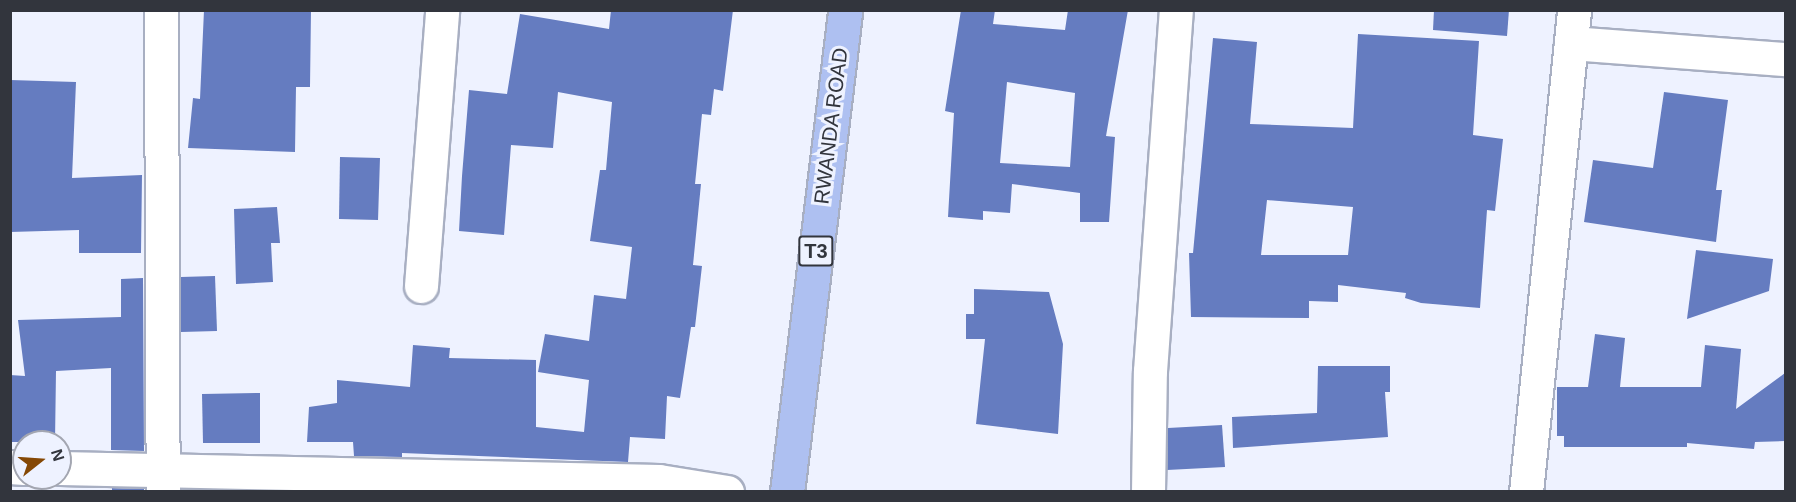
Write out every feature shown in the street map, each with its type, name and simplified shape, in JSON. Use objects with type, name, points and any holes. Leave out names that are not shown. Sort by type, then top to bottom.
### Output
[{"type":"highway","name":"RWANDA ROAD","points":[[787,492],[845,10]]},
{"type":"street","points":[[161,10],[163,481]]},
{"type":"street","points":[[421,286],[442,10]]},
{"type":"street","points":[[1148,492],[1150,371],[1176,10]]},
{"type":"street","points":[[1526,492],[1574,10]]},
{"type":"street","points":[[1570,43],[1785,59]]},
{"type":"street","points":[[72,470],[163,481],[659,481],[727,492]]},
{"type":"building","points":[[204,10],[311,10],[310,87],[296,87],[295,152],[188,148],[193,98],[200,99]]},
{"type":"building","points":[[611,10],[733,10],[723,91],[714,89],[711,115],[702,114],[695,184],[701,184],[693,265],[702,266],[695,327],[691,327],[680,398],[667,396],[665,439],[630,437],[628,462],[402,453],[402,457],[354,456],[353,442],[307,442],[309,407],[337,403],[337,380],[410,387],[413,345],[450,348],[449,358],[536,360],[536,427],[584,432],[589,380],[538,372],[545,334],[589,341],[594,295],[626,299],[632,247],[590,241],[600,170],[606,170],[612,102],[558,92],[553,148],[511,145],[504,235],[459,231],[462,176],[469,90],[507,94],[520,14],[609,29]]},
{"type":"building","points":[[961,10],[995,10],[993,24],[1065,30],[1068,10],[1128,10],[1106,136],[1115,137],[1109,222],[1080,222],[1080,193],[1012,184],[1010,213],[983,211],[983,220],[948,217],[954,113],[945,111]],"holes":[[[1007,82],[1075,93],[1070,167],[1000,163]]]},
{"type":"building","points":[[1434,10],[1509,10],[1507,36],[1433,30]]},
{"type":"building","points":[[1358,34],[1479,41],[1473,135],[1503,139],[1495,211],[1487,210],[1480,308],[1421,303],[1405,298],[1406,293],[1338,285],[1338,302],[1309,301],[1309,318],[1191,317],[1189,253],[1193,253],[1213,38],[1257,42],[1250,124],[1353,128]],"holes":[[[1267,200],[1353,207],[1348,255],[1261,255]]]},
{"type":"building","points":[[10,80],[76,82],[72,178],[142,175],[141,253],[79,253],[79,230],[10,232]]},
{"type":"building","points":[[1664,92],[1728,100],[1716,190],[1722,190],[1716,242],[1584,222],[1593,160],[1653,168]]},
{"type":"building","points":[[340,157],[380,158],[378,220],[339,219]]},
{"type":"building","points":[[277,207],[280,243],[271,243],[273,282],[236,284],[234,209]]},
{"type":"building","points":[[1696,250],[1773,259],[1769,291],[1687,319]]},
{"type":"building","points":[[215,276],[217,331],[181,332],[181,277]]},
{"type":"building","points":[[143,278],[144,451],[111,450],[111,368],[56,371],[55,430],[12,430],[12,442],[10,442],[10,375],[25,376],[18,320],[121,317],[121,279]]},
{"type":"building","points":[[974,289],[1049,292],[1063,344],[1058,434],[976,424],[985,339],[966,339],[966,314],[974,314]]},
{"type":"building","points":[[1595,334],[1625,338],[1620,387],[1701,387],[1705,345],[1741,349],[1736,409],[1785,373],[1785,441],[1755,442],[1754,449],[1687,443],[1687,447],[1564,447],[1564,436],[1557,436],[1557,387],[1588,387]]},
{"type":"building","points":[[1318,366],[1390,366],[1390,392],[1385,392],[1388,437],[1233,448],[1232,417],[1317,413]]},
{"type":"building","points":[[260,393],[260,443],[203,443],[202,394]]},
{"type":"building","points":[[1222,425],[1225,467],[1167,470],[1168,428]]},
{"type":"building","points":[[112,488],[144,489],[144,492],[112,492]]}]
